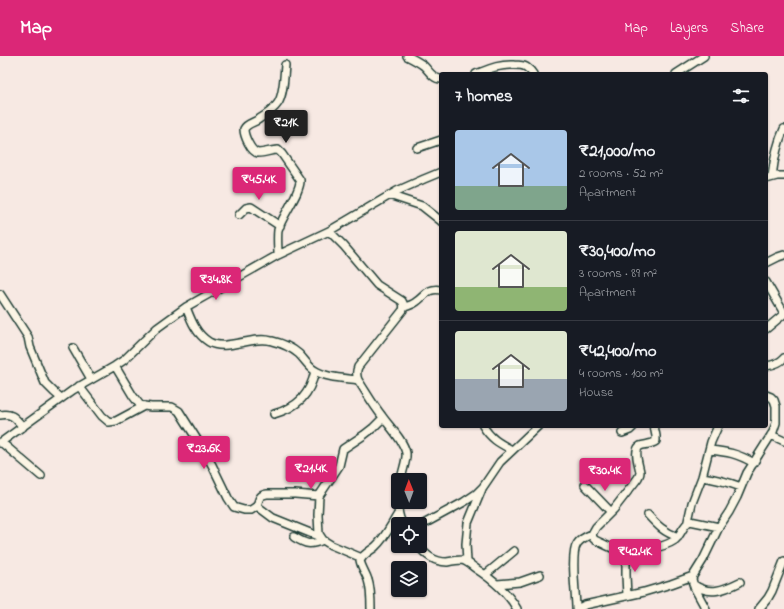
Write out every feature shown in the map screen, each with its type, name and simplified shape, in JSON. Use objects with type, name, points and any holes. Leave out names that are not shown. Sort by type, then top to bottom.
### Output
[{"type":"street","points":[[407,56],[423,65],[435,78],[439,79]]},
{"type":"street","points":[[679,72],[704,56]]},
{"type":"street","points":[[278,255],[278,236],[280,226],[293,201],[300,184],[300,180],[278,150],[258,153],[253,150],[244,129],[246,125],[265,116],[279,102],[285,65]]},
{"type":"street","points":[[481,72],[500,65],[509,65],[525,66],[532,72]]},
{"type":"street","points":[[784,129],[769,178],[784,176]]},
{"type":"street","points":[[417,148],[439,141]]},
{"type":"street","points":[[41,476],[0,443],[61,398],[124,360],[157,328],[186,307],[278,255],[329,231],[389,195],[439,173]]},
{"type":"street","points":[[389,195],[422,206],[439,219]]},
{"type":"street","points":[[239,215],[246,208],[251,207],[280,226]]},
{"type":"street","points":[[329,231],[344,246],[377,286],[402,301],[404,307],[400,315],[358,367],[356,372],[358,380],[405,450],[406,460],[403,473]]},
{"type":"street","points":[[768,262],[784,255]]},
{"type":"street","points":[[768,285],[784,313],[768,326]]},
{"type":"street","points":[[404,307],[416,302],[431,290],[439,290]]},
{"type":"street","points":[[0,294],[28,337],[32,351],[45,382],[61,398]]},
{"type":"street","points":[[186,307],[196,329],[209,342],[220,345],[256,340],[272,341],[286,346],[298,354],[315,371],[335,377],[358,380]]},
{"type":"street","points":[[74,348],[91,379]]},
{"type":"street","points":[[768,366],[774,365],[784,358]]},
{"type":"street","points":[[115,366],[140,405],[172,407],[179,411],[198,440],[232,504],[237,508],[251,510],[257,506],[263,494],[319,496]]},
{"type":"street","points":[[274,414],[289,409],[302,399],[312,383],[315,371]]},
{"type":"street","points":[[79,386],[102,416],[109,422],[116,421],[144,406]]},
{"type":"street","points":[[706,609],[692,584],[693,576],[703,560],[719,527],[729,512],[747,473],[776,423],[776,406],[774,400],[768,396]]},
{"type":"street","points":[[0,415],[10,414],[14,416],[23,427]]},
{"type":"street","points":[[322,539],[318,530],[319,496],[339,466],[343,449],[364,435],[383,418]]},
{"type":"street","points":[[485,428],[494,440],[512,450]]},
{"type":"street","points":[[427,522],[476,494],[483,487],[500,462],[536,428]]},
{"type":"street","points":[[622,433],[633,428]]},
{"type":"street","points":[[654,428],[656,441],[649,445],[641,446],[637,449],[640,472],[638,478],[611,512],[596,527],[592,534],[578,542],[576,545],[574,550],[574,569],[578,609],[586,605],[628,596],[693,576]]},
{"type":"street","points":[[592,534],[595,540],[612,548],[626,550],[660,547],[678,537],[688,521],[711,442],[717,428]]},
{"type":"street","points":[[771,434],[784,441]]},
{"type":"street","points":[[709,450],[739,455],[754,463]]},
{"type":"street","points":[[702,477],[730,482],[741,487]]},
{"type":"street","points":[[585,485],[611,512]]},
{"type":"street","points":[[467,562],[466,544],[468,523],[483,487]]},
{"type":"street","points":[[257,506],[274,518],[362,558]]},
{"type":"street","points":[[398,509],[399,517]]},
{"type":"street","points":[[372,609],[369,583],[360,560],[375,547],[398,514]]},
{"type":"street","points":[[648,515],[661,528],[678,537]]},
{"type":"street","points":[[688,521],[692,520],[719,527]]},
{"type":"street","points":[[294,537],[305,544],[316,543],[322,539]]},
{"type":"street","points":[[626,550],[628,596]]},
{"type":"street","points":[[485,575],[514,551]]},
{"type":"street","points":[[425,553],[436,561],[446,562],[462,560],[467,562],[497,584],[509,596],[517,609]]},
{"type":"street","points":[[759,609],[772,591],[784,561]]},
{"type":"street","points":[[497,584],[520,582],[540,575]]},
{"type":"street","points":[[692,584],[701,590],[713,591],[730,587],[740,582]]}]
